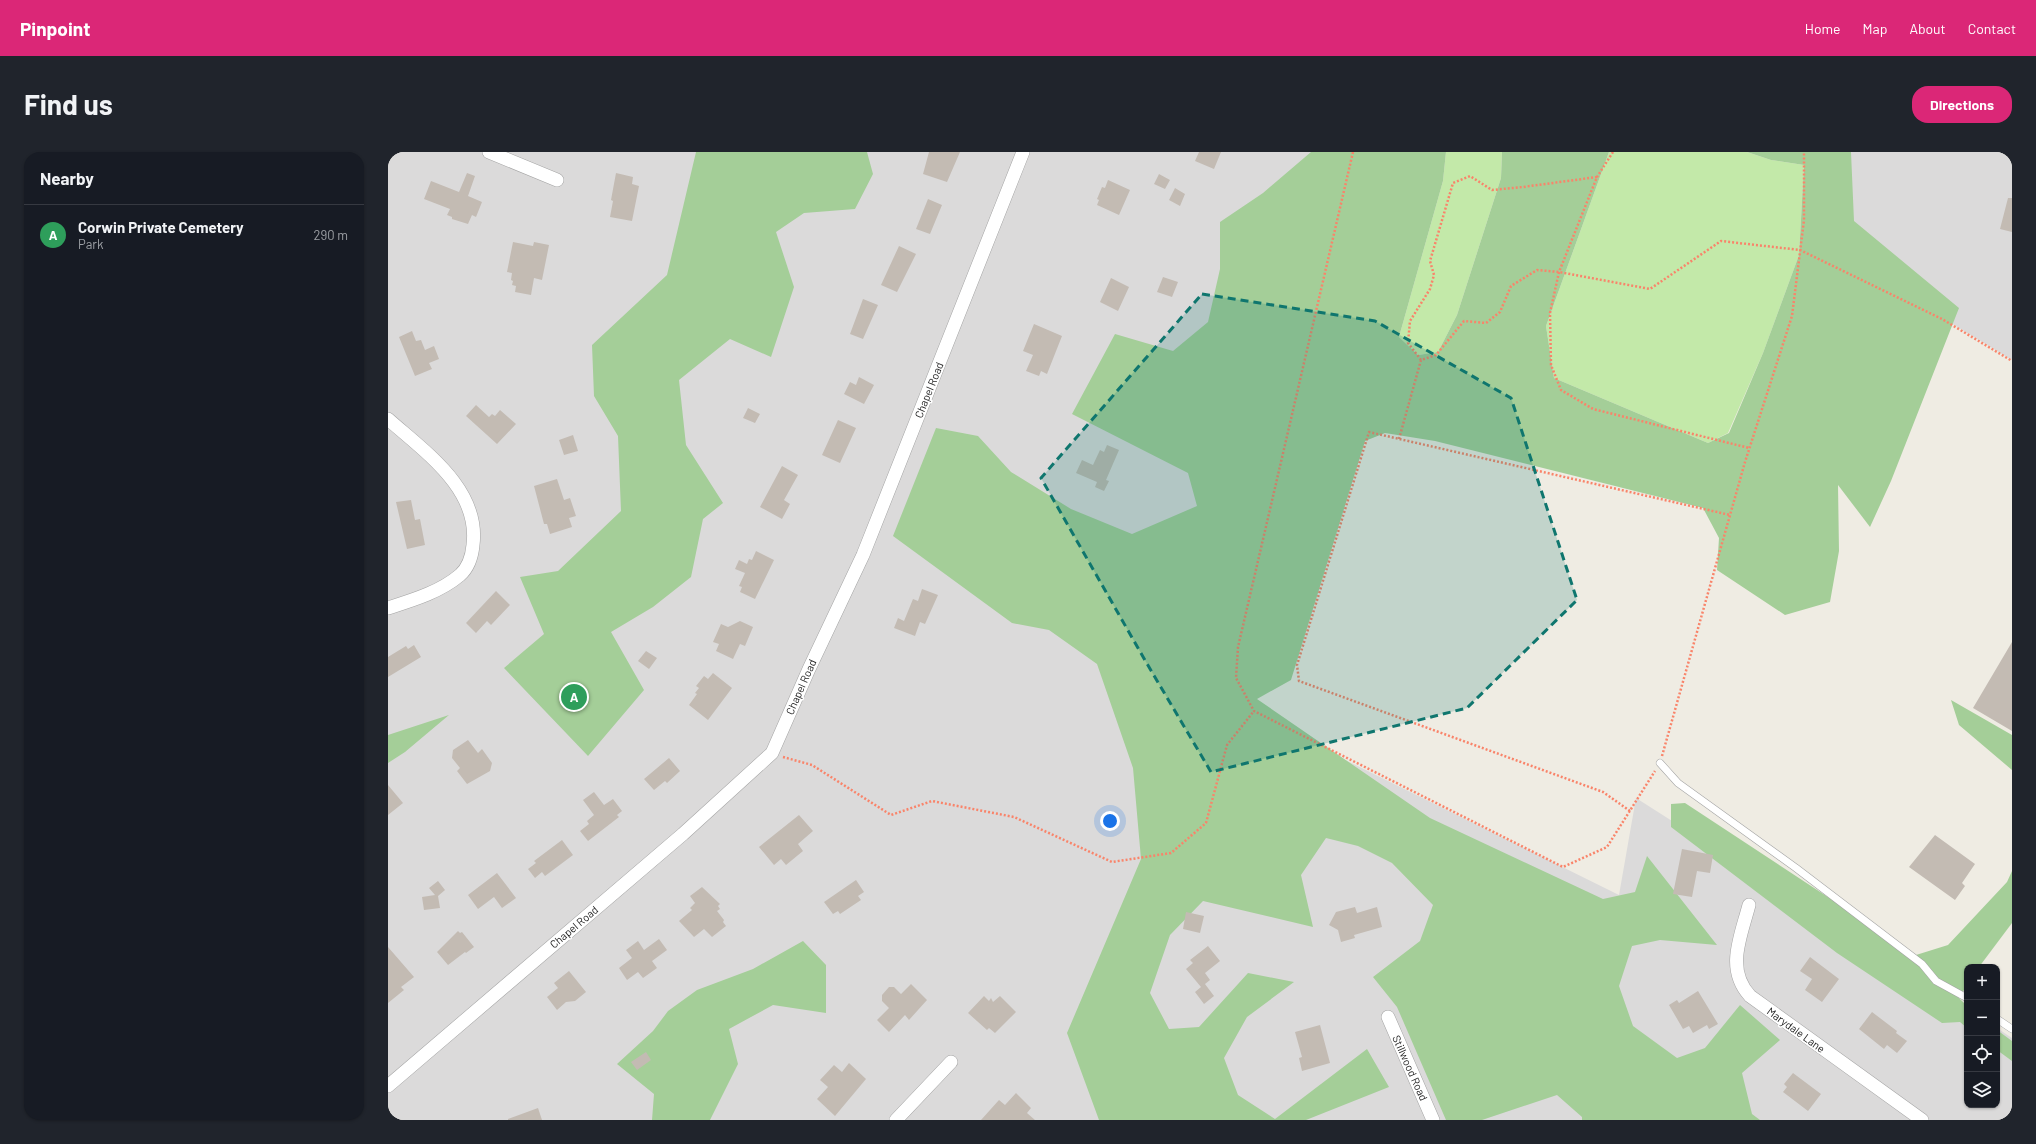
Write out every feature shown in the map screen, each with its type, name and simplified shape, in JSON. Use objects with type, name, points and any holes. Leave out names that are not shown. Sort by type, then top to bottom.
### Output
[{"type":"street","points":[[489,152],[557,180]]},
{"type":"street","name":"Chapel Road","points":[[388,1086],[677,839],[772,753],[809,669],[863,555],[1023,152]]},
{"type":"street","points":[[388,419],[434,461],[459,488],[471,512],[474,537],[472,558],[460,574],[430,594],[388,608]]},
{"type":"street","name":"Marydale Lane","points":[[1749,904],[1735,961],[1737,976],[1742,989],[1922,1120]]},
{"type":"street","name":"Stillwood Road","points":[[1388,1017],[1433,1120]]},
{"type":"street","points":[[896,1120],[951,1062]]},
{"type":"lane","points":[[1660,764],[1678,783],[1796,868],[1922,964],[1936,981],[1964,996]]},
{"type":"lane","points":[[2000,1021],[2012,1029]]},
{"type":"path","points":[[1353,152],[1238,647],[1236,678],[1254,712],[1563,867],[1607,847],[1660,764],[1730,515],[1792,316],[1804,220],[1804,152]]},
{"type":"path","points":[[1613,152],[1597,177],[1559,272],[1550,313],[1551,365],[1561,390],[1593,409],[1750,448]]},
{"type":"path","points":[[1421,360],[1408,343],[1410,321],[1430,289],[1434,275],[1430,261],[1454,183],[1470,176],[1492,190],[1597,177]]},
{"type":"path","points":[[1421,360],[1436,355],[1464,321],[1486,323],[1500,312],[1511,286],[1537,270],[1559,272],[1650,289],[1721,241],[1800,250],[1942,319],[2012,361]]},
{"type":"path","points":[[1399,439],[1421,360]]},
{"type":"path","points":[[1630,811],[1603,792],[1299,681],[1297,665],[1369,432],[1730,515]]},
{"type":"path","points":[[772,753],[812,765],[891,815],[932,801],[1014,817],[1112,862],[1171,853],[1206,823],[1227,745],[1254,712]]},
{"type":"highlighted area","points":[[1202,294],[1375,321],[1511,398],[1577,600],[1467,708],[1211,772],[1146,662],[1041,478]]},
{"type":"shaded area","points":[[388,152],[1344,152],[1228,702],[1619,895],[1636,798],[1964,1007],[1964,1108],[2000,1108],[2000,1030],[2012,1038],[2012,1120],[388,1120]]},
{"type":"shaded area","points":[[1829,152],[2012,152],[2012,360],[1834,252]]},
{"type":"green space","points":[[696,152],[867,152],[873,174],[855,209],[804,213],[776,232],[794,287],[771,357],[730,339],[679,380],[686,445],[723,503],[703,519],[691,577],[653,607],[611,632],[644,690],[588,756],[504,668],[544,634],[520,577],[558,571],[621,511],[618,436],[594,396],[592,345],[667,275]]},
{"type":"green space","points":[[1311,152],[1446,152],[1443,181],[1399,337],[1418,355],[1438,352],[1457,315],[1501,178],[1502,152],[1609,152],[1546,326],[1554,378],[1708,443],[1729,433],[1763,353],[1799,255],[1804,165],[1771,160],[1747,152],[1851,152],[1854,221],[1959,308],[1891,481],[1870,527],[1838,485],[1839,551],[1830,602],[1785,615],[1717,570],[1719,538],[1703,508],[1435,441],[1385,433],[1365,441],[1291,680],[1257,699],[1430,818],[1603,899],[1635,892],[1647,856],[1717,945],[1660,940],[1632,946],[1619,986],[1633,1026],[1677,1058],[1705,1048],[1740,1005],[1780,1040],[1742,1073],[1752,1114],[1760,1120],[1582,1120],[1582,1117],[1557,1095],[1482,1120],[1446,1120],[1397,1007],[1373,977],[1420,941],[1433,905],[1392,863],[1358,846],[1326,838],[1301,875],[1313,927],[1203,901],[1170,935],[1150,993],[1169,1029],[1199,1027],[1248,973],[1294,982],[1247,1017],[1224,1058],[1238,1095],[1275,1119],[1367,1049],[1389,1087],[1306,1120],[1099,1120],[1067,1033],[1141,859],[1133,768],[1097,664],[1049,630],[1012,623],[893,536],[936,428],[978,436],[1011,472],[1071,509],[1132,534],[1197,506],[1188,473],[1072,414],[1115,334],[1173,351],[1208,322],[1220,269],[1220,222],[1263,193]]},
{"type":"green space","points":[[1446,152],[1502,152],[1501,178],[1457,315],[1438,352],[1418,355],[1399,337],[1443,181]]},
{"type":"green space","points":[[1609,152],[1747,152],[1771,160],[1804,165],[1799,255],[1763,353],[1728,433],[1708,443],[1554,378],[1546,326]]},
{"type":"green space","points":[[1951,700],[2012,735],[2012,770],[1959,725]]},
{"type":"green space","points":[[449,715],[405,752],[388,763],[388,735]]},
{"type":"green space","points":[[1685,803],[1916,955],[1948,945],[2007,882],[2012,871],[2012,923],[1981,964],[1964,964],[1964,990],[1959,998],[1964,1003],[1964,1025],[1960,1022],[1942,1023],[1837,953],[1671,827],[1671,804]]},
{"type":"green space","points":[[803,941],[826,965],[826,1013],[773,1005],[729,1029],[738,1064],[710,1120],[652,1120],[654,1094],[617,1064],[653,1031],[668,1011],[697,990],[753,969]]},
{"type":"green space","points":[[2000,1032],[2012,1041],[2012,1061],[2000,1052]]},
{"type":"building","points":[[929,152],[960,152],[947,182],[923,174]]},
{"type":"building","points":[[1199,152],[1221,152],[1214,169],[1195,161]]},
{"type":"building","points":[[467,173],[475,176],[468,196],[482,202],[476,217],[472,215],[468,224],[452,219],[452,217],[447,215],[450,209],[424,199],[431,181],[459,192]]},
{"type":"building","points":[[616,173],[633,177],[632,184],[639,186],[632,221],[610,217],[613,201],[611,200]]},
{"type":"building","points":[[1159,174],[1170,180],[1165,189],[1154,184]]},
{"type":"building","points":[[1108,180],[1130,190],[1119,215],[1097,205],[1099,200],[1097,199],[1102,187],[1105,188]]},
{"type":"building","points":[[1175,188],[1185,194],[1180,206],[1169,200]]},
{"type":"building","points":[[2008,198],[2012,198],[2012,232],[2000,229]]},
{"type":"building","points":[[928,199],[942,205],[930,234],[916,229]]},
{"type":"building","points":[[513,242],[533,246],[534,242],[549,245],[542,280],[534,278],[531,295],[515,292],[516,286],[512,285],[513,281],[511,280],[512,273],[507,272]]},
{"type":"building","points":[[899,246],[916,254],[897,292],[881,285]]},
{"type":"building","points":[[1163,277],[1178,282],[1172,297],[1157,292]]},
{"type":"building","points":[[1111,278],[1129,287],[1118,311],[1100,302]]},
{"type":"building","points":[[863,299],[878,305],[863,339],[850,334]]},
{"type":"building","points":[[1034,324],[1062,336],[1047,374],[1041,371],[1039,376],[1026,371],[1033,355],[1023,351]]},
{"type":"building","points":[[412,331],[416,341],[421,340],[425,350],[434,346],[439,359],[429,363],[432,369],[415,376],[399,337]]},
{"type":"building","points":[[859,377],[874,385],[864,404],[844,394],[850,382],[856,385]]},
{"type":"building","points":[[476,405],[489,417],[492,414],[495,416],[500,410],[516,424],[497,444],[466,416]]},
{"type":"building","points":[[748,408],[760,414],[755,423],[743,418]]},
{"type":"building","points":[[838,420],[856,428],[840,463],[822,455]]},
{"type":"building","points":[[573,435],[578,451],[564,455],[559,440]]},
{"type":"building","points":[[1107,445],[1119,450],[1106,480],[1109,481],[1104,491],[1095,487],[1097,482],[1076,473],[1082,460],[1093,465],[1100,450],[1104,452]]},
{"type":"building","points":[[782,466],[798,475],[784,500],[790,504],[782,519],[760,507]]},
{"type":"building","points":[[557,479],[564,500],[570,498],[576,516],[569,518],[572,527],[550,534],[547,524],[544,524],[534,486]]},
{"type":"building","points":[[411,500],[415,520],[420,519],[425,545],[407,549],[396,502]]},
{"type":"building","points":[[756,551],[774,560],[755,599],[740,592],[742,587],[739,586],[745,573],[735,569],[739,560],[747,564],[749,559],[752,560]]},
{"type":"building","points":[[922,589],[938,595],[925,624],[920,622],[915,636],[894,628],[898,618],[904,621],[913,599],[918,601]]},
{"type":"building","points":[[496,591],[510,605],[491,625],[487,621],[476,633],[466,623]]},
{"type":"building","points":[[740,621],[753,627],[745,646],[740,644],[733,659],[716,651],[719,644],[713,642],[721,624],[728,627]]},
{"type":"building","points":[[2012,642],[2012,731],[1973,708]]},
{"type":"building","points":[[414,645],[421,657],[388,677],[388,657],[406,646],[408,649]]},
{"type":"building","points":[[646,651],[657,658],[649,669],[638,661]]},
{"type":"building","points":[[713,673],[732,688],[708,720],[689,705],[697,694],[695,693],[699,688],[696,686],[704,676],[708,679]]},
{"type":"building","points":[[468,740],[478,753],[482,749],[492,763],[490,771],[467,784],[457,771],[460,768],[452,758],[453,750]]},
{"type":"building","points":[[669,758],[680,771],[667,783],[665,781],[654,790],[644,779]]},
{"type":"building","points":[[388,785],[403,803],[388,815]]},
{"type":"building","points":[[594,792],[604,805],[613,799],[622,811],[617,815],[619,817],[588,841],[580,831],[589,824],[587,821],[594,815],[583,800]]},
{"type":"building","points":[[799,815],[813,831],[798,844],[803,851],[786,865],[781,859],[774,865],[759,847]]},
{"type":"building","points":[[1935,835],[1975,864],[1962,883],[1965,886],[1955,900],[1909,867]]},
{"type":"building","points":[[562,840],[573,855],[545,876],[542,872],[535,878],[528,869],[536,863],[534,861]]},
{"type":"building","points":[[1682,849],[1713,855],[1710,873],[1697,871],[1692,897],[1673,894]]},
{"type":"building","points":[[497,873],[516,898],[502,908],[494,897],[478,909],[468,895]]},
{"type":"building","points":[[856,880],[864,892],[858,896],[861,900],[840,914],[838,911],[833,914],[824,902]]},
{"type":"building","points":[[438,881],[445,890],[438,896],[440,908],[424,910],[422,897],[435,895],[429,888]]},
{"type":"building","points":[[702,887],[720,904],[718,906],[720,909],[717,911],[724,920],[723,922],[726,926],[712,937],[704,929],[694,937],[679,921],[692,910],[690,908],[695,903],[690,896]]},
{"type":"building","points":[[1355,907],[1357,913],[1377,907],[1382,927],[1354,935],[1355,938],[1341,942],[1338,930],[1329,925],[1336,912]]},
{"type":"building","points":[[1186,912],[1204,916],[1200,933],[1183,929]]},
{"type":"building","points":[[458,931],[460,933],[462,932],[474,947],[448,965],[437,952]]},
{"type":"building","points":[[659,939],[667,950],[652,961],[657,968],[643,978],[638,972],[627,980],[619,968],[632,958],[626,950],[638,941],[644,950]]},
{"type":"building","points":[[1208,946],[1220,961],[1205,973],[1210,980],[1205,984],[1214,996],[1204,1004],[1195,992],[1201,987],[1186,969],[1193,963],[1190,960]]},
{"type":"building","points":[[388,947],[414,977],[401,987],[404,990],[388,1003]]},
{"type":"building","points":[[1810,957],[1839,979],[1822,1002],[1805,990],[1812,979],[1800,971]]},
{"type":"building","points":[[569,971],[586,992],[575,1001],[566,1002],[557,1010],[547,997],[558,988],[554,983]]},
{"type":"building","points":[[911,984],[927,1000],[909,1020],[905,1015],[889,1032],[877,1020],[889,1008],[882,1001],[882,995],[889,987],[894,987],[901,994]]},
{"type":"building","points":[[1698,991],[1718,1024],[1709,1029],[1707,1025],[1693,1033],[1689,1026],[1683,1029],[1669,1005],[1677,1000],[1679,1003]]},
{"type":"building","points":[[984,996],[989,1001],[991,998],[993,1002],[1000,996],[1016,1012],[995,1033],[989,1028],[987,1030],[968,1013]]},
{"type":"building","points":[[1872,1012],[1897,1031],[1896,1033],[1907,1041],[1897,1053],[1887,1045],[1884,1049],[1859,1029]]},
{"type":"building","points":[[1320,1025],[1330,1063],[1302,1071],[1299,1058],[1302,1057],[1295,1032]]},
{"type":"building","points":[[646,1052],[651,1060],[637,1070],[631,1062]]},
{"type":"building","points":[[849,1063],[866,1079],[835,1116],[817,1099],[828,1087],[820,1080],[834,1065],[842,1072]]},
{"type":"building","points":[[1793,1073],[1821,1094],[1808,1111],[1783,1092],[1787,1087],[1784,1084]]},
{"type":"building","points":[[1016,1093],[1031,1108],[1027,1113],[1035,1120],[981,1120],[999,1100],[1005,1105]]},
{"type":"building","points":[[538,1108],[542,1120],[508,1120],[508,1119]]},
{"type":"place","name":"Corwin Private Cemetery","points":[[574,697]]}]
